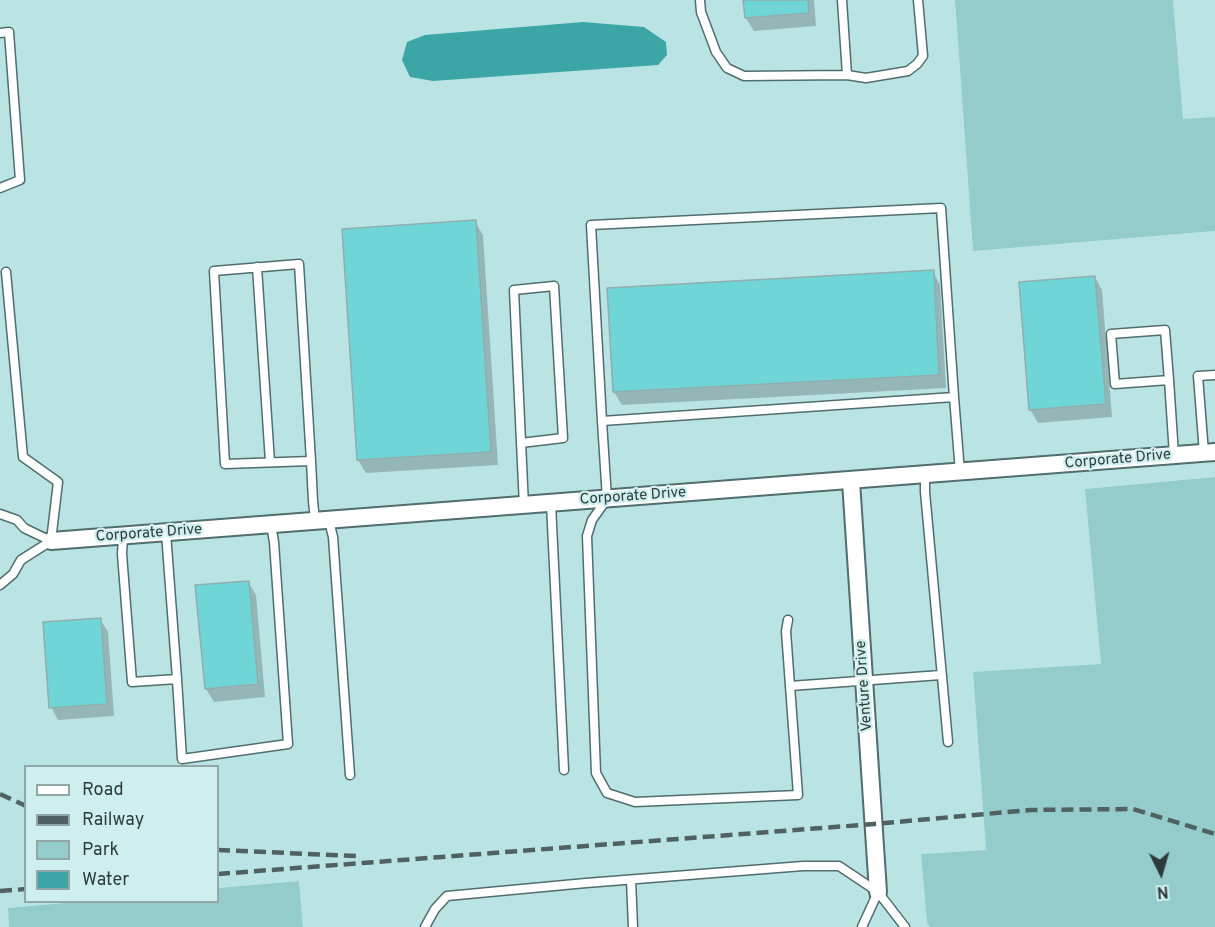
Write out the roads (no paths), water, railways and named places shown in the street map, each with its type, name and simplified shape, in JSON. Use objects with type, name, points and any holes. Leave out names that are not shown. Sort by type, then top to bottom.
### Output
[{"type":"street","name":"Corporate Drive","points":[[51,542],[1210,453]]},
{"type":"street","name":"Venture Drive","points":[[851,481],[878,892]]},
{"type":"lane","points":[[700,0],[701,12],[716,52],[727,68],[744,76],[847,75],[866,78],[908,71],[923,56],[918,0]]},
{"type":"lane","points":[[842,0],[847,75]]},
{"type":"lane","points":[[0,33],[9,32],[20,180],[0,188]]},
{"type":"lane","points":[[788,620],[786,631],[798,795],[635,802],[607,793],[596,773],[587,536],[592,520],[607,499],[591,225],[941,208],[960,472]]},
{"type":"lane","points":[[311,461],[225,464],[214,271],[299,264],[311,461],[322,521],[333,537],[350,776]]},
{"type":"lane","points":[[257,267],[270,462]]},
{"type":"lane","points":[[6,272],[23,457],[58,482],[51,542]]},
{"type":"lane","points":[[521,443],[563,438],[554,286],[514,290],[521,443],[525,506]]},
{"type":"lane","points":[[1169,380],[1115,384],[1111,334],[1165,330],[1169,380],[1174,455]]},
{"type":"lane","points":[[1210,453],[1198,376],[1215,375]]},
{"type":"lane","points":[[602,420],[954,397]]},
{"type":"lane","points":[[925,475],[948,742]]},
{"type":"lane","points":[[551,504],[564,770]]},
{"type":"lane","points":[[0,514],[16,520],[24,528],[51,542]]},
{"type":"lane","points":[[166,533],[182,759],[288,744],[271,525]]},
{"type":"lane","points":[[123,536],[122,554],[132,682],[177,679]]},
{"type":"lane","points":[[0,585],[13,574],[21,560],[51,542]]},
{"type":"lane","points":[[790,686],[941,675]]},
{"type":"lane","points":[[425,927],[435,909],[447,896],[586,883],[839,866],[878,892],[905,927]]},
{"type":"lane","points":[[631,880],[633,927]]},
{"type":"lane","points":[[862,927],[878,892]]},
{"type":"water","points":[[583,22],[644,27],[666,42],[667,55],[658,65],[433,81],[410,77],[402,60],[407,42],[425,35]]},
{"type":"railway","points":[[0,794],[24,805]]},
{"type":"railway","points":[[219,874],[1030,810],[1133,809],[1215,834]]},
{"type":"railway","points":[[219,850],[356,856]]},
{"type":"railway","points":[[0,891],[24,889]]}]
